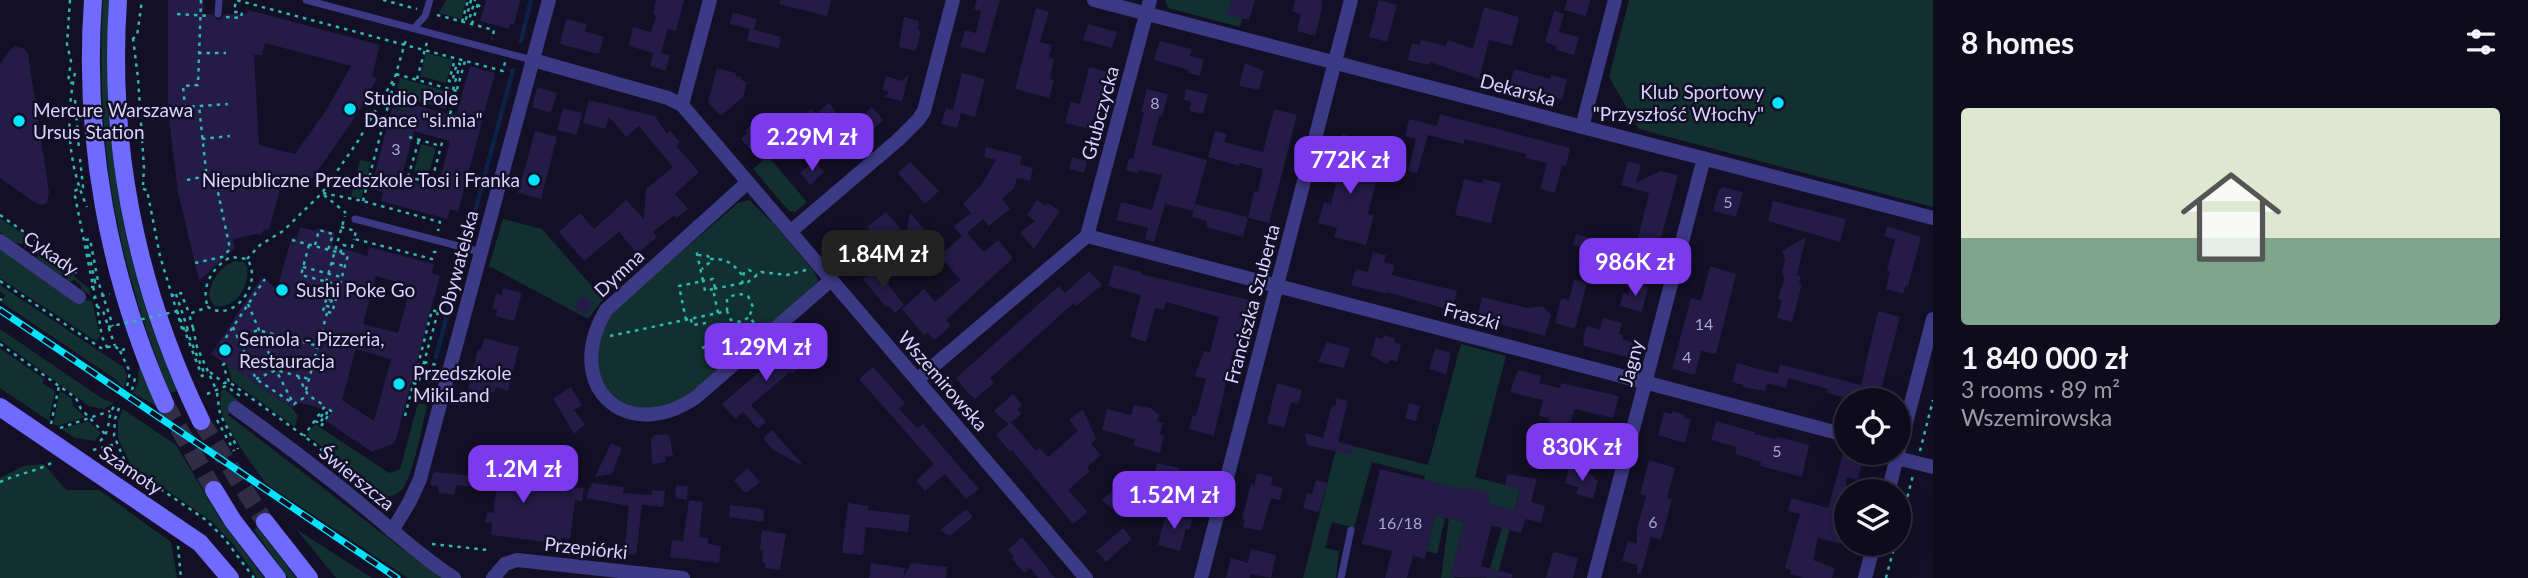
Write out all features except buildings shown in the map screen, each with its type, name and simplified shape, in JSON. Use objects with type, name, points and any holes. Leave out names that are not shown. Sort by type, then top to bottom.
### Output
[{"type":"main road","points":[[93,0],[94,143],[105,214],[131,315],[166,404]]},
{"type":"main road","points":[[118,0],[116,79],[121,152],[137,247],[172,358],[209,420]]},
{"type":"main road","name":"Szamoty","points":[[0,407],[189,535],[207,549],[230,578]]},
{"type":"main road","points":[[214,490],[233,521],[277,578]]},
{"type":"main road","points":[[265,522],[309,578]]},
{"type":"street","name":"Obywatelska","points":[[392,531],[420,479],[549,0]]},
{"type":"street","points":[[682,105],[710,0]]},
{"type":"street","points":[[790,232],[918,120],[924,111],[953,0]]},
{"type":"street","name":"Dekarska","points":[[1094,0],[1148,7],[1334,62],[1933,218]]},
{"type":"street","name":"Franciszka Szuberta","points":[[1201,578],[1351,0]]},
{"type":"street","points":[[1582,127],[1615,0]]},
{"type":"street","name":"Głubczycka","points":[[1087,236],[1148,7]]},
{"type":"street","name":"Wszemirowska","points":[[533,60],[668,98],[682,105],[1086,578]]},
{"type":"street","name":"Jagny","points":[[1594,578],[1704,158]]},
{"type":"street","name":"Dymna","points":[[748,182],[606,310],[597,326],[589,363],[599,390],[619,408],[632,413],[650,415],[679,409],[831,280]]},
{"type":"street","points":[[917,380],[1087,236]]},
{"type":"street","name":"Fraszki","points":[[1087,236],[1834,432]]},
{"type":"street","name":"Cykady","points":[[0,241],[79,297]]},
{"type":"street","points":[[1911,403],[1933,319]]},
{"type":"street","name":"Świerszcza","points":[[235,408],[454,578]]},
{"type":"street","points":[[1911,458],[1933,467]]},
{"type":"street","points":[[1865,578],[1871,556]]},
{"type":"street","name":"Przepiórki","points":[[493,578],[505,564],[517,560],[683,578]]},
{"type":"lane","points":[[215,15],[219,0]]},
{"type":"lane","points":[[306,0],[533,60]]},
{"type":"lane","points":[[414,29],[426,12],[430,0]]},
{"type":"lane","points":[[355,219],[481,252]]},
{"type":"lane","points":[[1340,578],[1351,530]]},
{"type":"path","points":[[69,0],[68,44],[71,53],[68,82],[77,85],[75,106],[83,187],[74,191],[102,337],[108,349]]},
{"type":"path","points":[[129,51],[128,41],[137,36],[142,0]]},
{"type":"path","points":[[201,0],[198,85],[183,86],[184,107],[228,104]]},
{"type":"path","points":[[227,17],[242,18],[242,12],[234,12],[236,0],[503,71],[506,60]]},
{"type":"path","points":[[383,0],[494,30],[492,39]]},
{"type":"path","points":[[463,22],[473,0],[485,8]]},
{"type":"path","points":[[472,24],[477,5]]},
{"type":"path","points":[[177,14],[215,15]]},
{"type":"path","points":[[363,201],[407,34],[414,29]]},
{"type":"path","points":[[132,31],[144,154],[143,199]]},
{"type":"path","points":[[417,79],[425,51]]},
{"type":"path","points":[[198,53],[226,53]]},
{"type":"path","points":[[450,114],[460,64],[457,63],[452,82],[449,81],[455,58]]},
{"type":"path","points":[[455,90],[465,61]]},
{"type":"path","points":[[396,75],[455,90]]},
{"type":"path","points":[[247,260],[260,245],[283,231],[322,193],[358,141],[396,75]]},
{"type":"path","points":[[460,78],[466,80]]},
{"type":"path","points":[[195,263],[222,257],[230,249],[215,178],[207,180],[199,106]]},
{"type":"path","points":[[202,139],[230,136]]},
{"type":"path","points":[[409,137],[441,146]]},
{"type":"path","points":[[399,174],[431,185],[443,139]]},
{"type":"path","points":[[408,177],[419,140]]},
{"type":"path","points":[[138,162],[138,186],[147,190],[171,296],[183,332],[189,331]]},
{"type":"path","points":[[187,180],[207,176]]},
{"type":"path","points":[[322,193],[440,222]]},
{"type":"path","points":[[322,193],[355,219]]},
{"type":"path","points":[[422,217],[423,212]]},
{"type":"path","points":[[0,215],[74,267],[76,277],[92,288]]},
{"type":"path","points":[[326,282],[341,228],[356,231],[352,247],[343,244],[340,253]]},
{"type":"path","points":[[315,246],[319,230],[332,234],[328,250]]},
{"type":"path","points":[[693,232],[705,291],[741,284],[761,272],[787,275],[820,267]]},
{"type":"path","points":[[92,288],[96,287],[86,240],[90,239],[98,281],[113,326]]},
{"type":"path","points":[[354,239],[432,260],[434,252],[437,253]]},
{"type":"path","points":[[292,240],[348,255],[332,313],[323,311],[329,289],[332,289],[327,306],[330,307],[334,290],[338,291]]},
{"type":"path","points":[[309,245],[301,275],[340,285]]},
{"type":"path","points":[[152,246],[182,342]]},
{"type":"path","points":[[698,255],[727,261],[735,266],[741,275],[741,284]]},
{"type":"path","points":[[189,314],[208,307],[225,311],[240,301],[249,288],[253,275],[251,264],[247,260],[231,257],[216,268],[205,290],[208,307]]},
{"type":"path","points":[[700,269],[710,262],[710,259]]},
{"type":"path","points":[[331,263],[345,267]]},
{"type":"path","points":[[303,267],[342,277]]},
{"type":"path","points":[[741,275],[749,270],[757,275]]},
{"type":"path","points":[[221,345],[265,279]]},
{"type":"path","points":[[686,320],[679,286],[713,279],[718,313]]},
{"type":"path","points":[[0,281],[101,348],[115,346]]},
{"type":"path","points":[[171,296],[176,294],[181,293],[189,314],[189,331],[205,375],[202,376],[179,311],[176,294]]},
{"type":"path","points":[[79,297],[94,298],[110,294]]},
{"type":"path","points":[[733,295],[748,296],[753,307],[749,317],[735,322],[726,311],[727,299],[733,295]]},
{"type":"path","points":[[248,304],[293,404]]},
{"type":"path","points":[[97,306],[103,311],[115,346],[130,372],[127,387]]},
{"type":"path","points":[[404,416],[432,310],[438,312],[418,384],[413,383]]},
{"type":"path","points":[[108,327],[179,311]]},
{"type":"path","points":[[179,311],[215,387]]},
{"type":"path","points":[[593,339],[726,311]]},
{"type":"path","points":[[306,390],[327,312]]},
{"type":"path","points":[[749,317],[766,337]]},
{"type":"path","points":[[691,319],[692,325],[706,323]]},
{"type":"path","points":[[233,327],[256,379],[293,404]]},
{"type":"path","points":[[238,338],[258,330],[318,346]]},
{"type":"path","points":[[702,348],[707,346],[706,338]]},
{"type":"path","points":[[0,344],[76,398],[81,409],[106,435]]},
{"type":"path","points":[[120,351],[128,348]]},
{"type":"path","points":[[187,352],[200,384]]},
{"type":"path","points":[[424,362],[440,366]]},
{"type":"path","points":[[225,363],[223,365],[229,382],[304,436],[380,498],[396,499]]},
{"type":"path","points":[[207,370],[224,383],[229,382]]},
{"type":"path","points":[[256,379],[276,370],[309,379]]},
{"type":"path","points":[[298,376],[308,395],[331,411],[322,425],[319,424],[327,413],[325,411],[317,422],[315,421]]},
{"type":"path","points":[[51,425],[59,386]]},
{"type":"path","points":[[209,420],[236,450],[220,414],[217,393]]},
{"type":"path","points":[[293,404],[308,395]]},
{"type":"path","points":[[100,441],[106,435],[110,411],[115,405]]},
{"type":"path","points":[[304,436],[325,406]]},
{"type":"path","points":[[119,408],[114,429],[122,458],[130,468],[216,529],[254,578]]},
{"type":"path","points":[[56,429],[110,411]]},
{"type":"path","points":[[98,451],[116,444]]},
{"type":"path","points":[[0,482],[18,473],[48,465],[57,458]]},
{"type":"path","points":[[181,578],[178,542],[189,535]]},
{"type":"path","points":[[424,543],[488,550]]},
{"type":"path","points":[[1886,578],[1892,556]]},
{"type":"green space","points":[[103,0],[109,0],[108,102],[119,200],[142,295],[177,391],[170,393],[136,295],[113,201],[102,104]]},
{"type":"green space","points":[[446,0],[466,0],[461,19],[439,13]]},
{"type":"green space","points":[[1165,0],[1247,0],[1240,27],[1168,8]]},
{"type":"green space","name":"Klub Sportowy \"Przyszłość Włochy\"","points":[[1629,0],[1933,0],[1933,207],[1639,129],[1609,77]]},
{"type":"green space","points":[[426,53],[453,60],[446,83],[420,76]]},
{"type":"green space","points":[[400,78],[450,92],[446,109],[409,99],[405,111],[392,107]]},
{"type":"green space","points":[[421,144],[436,148],[428,176],[414,172]]},
{"type":"green space","points":[[768,156],[807,202],[795,212],[789,211],[753,169]]},
{"type":"green space","points":[[360,160],[371,162],[361,199],[351,196]]},
{"type":"green space","points":[[749,200],[773,223],[813,270],[818,279],[816,284],[684,399],[659,409],[639,408],[623,402],[611,393],[602,380],[598,366],[597,350],[608,315],[738,203]]},
{"type":"green space","points":[[0,218],[30,239],[22,244],[11,240],[0,232]]},
{"type":"green space","points":[[503,219],[542,229],[603,299],[588,319],[489,266]]},
{"type":"green space","points":[[38,245],[73,269],[74,277],[89,288],[91,296],[74,280],[70,282],[37,258]]},
{"type":"green space","points":[[0,249],[78,305],[83,300],[92,301],[100,336],[96,341],[0,278]]},
{"type":"green space","points":[[235,261],[243,262],[247,267],[243,289],[228,304],[214,306],[209,296],[214,279],[220,270]]},
{"type":"green space","points":[[0,285],[123,367],[127,375],[124,388],[115,379],[1,302],[5,295],[0,291]]},
{"type":"green space","points":[[0,329],[103,399],[114,403],[104,409],[89,406],[0,340]]},
{"type":"green space","points":[[1461,344],[1506,356],[1475,477],[1520,489],[1497,578],[1487,578],[1502,528],[1493,526],[1498,506],[1455,515],[1424,480],[1425,476],[1372,462],[1354,528],[1332,522],[1325,548],[1339,551],[1336,578],[1303,578],[1338,442],[1428,465]]},
{"type":"green space","points":[[0,348],[44,379],[42,383],[55,391],[49,421],[0,388]]},
{"type":"green space","points":[[139,364],[158,407],[133,393],[138,383]]},
{"type":"green space","points":[[227,364],[292,408],[298,416],[295,427],[232,381]]},
{"type":"green space","points":[[224,389],[238,400],[228,415],[444,578],[408,578],[265,483],[225,422],[221,405],[221,391]]},
{"type":"green space","points":[[60,391],[72,399],[73,406],[85,417],[57,426],[53,424]]},
{"type":"green space","points":[[418,403],[427,405],[414,461],[403,488],[391,496],[382,497],[381,493],[307,435],[315,424],[389,473],[400,469]]},
{"type":"green space","points":[[123,409],[176,445],[220,519],[264,578],[257,578],[233,544],[211,521],[131,465],[118,438],[118,421]]},
{"type":"green space","points":[[88,421],[101,433],[95,441],[75,438],[61,429]]},
{"type":"green space","points":[[44,464],[66,490],[99,490],[171,542],[177,578],[0,578],[0,478],[23,466]]},
{"type":"green space","points":[[1435,515],[1445,518],[1437,554],[1427,551]]},
{"type":"green space","points":[[1449,518],[1464,522],[1451,576],[1455,578],[1441,578]]},
{"type":"green space","points":[[257,527],[296,578],[288,578],[254,530]]},
{"type":"green space","points":[[296,529],[372,578],[336,578]]},
{"type":"waterway","points":[[521,41],[531,0]]},
{"type":"waterway","points":[[469,234],[513,70]]},
{"type":"waterway","points":[[436,357],[461,263]]},
{"type":"waterway","points":[[430,381],[432,373]]},
{"type":"tunnel","points":[[165,404],[214,490]]},
{"type":"tunnel","points":[[201,421],[265,522]]},
{"type":"railway","points":[[0,310],[397,578]]},
{"type":"place","name":"Klub Sportowy \"Przyszłość Włochy\"","points":[[1778,103]]},
{"type":"place","name":"Studio Pole Dance \"si.mia\"","points":[[350,109]]},
{"type":"place","name":"Mercure Warszawa Ursus Station","points":[[19,121]]},
{"type":"place","name":"Niepubliczne Przedszkole Tosi i Franka","points":[[534,180]]},
{"type":"place","name":"Sushi Poke Go","points":[[282,290]]},
{"type":"place","name":"Semola - Pizzeria, Restauracja","points":[[225,350]]},
{"type":"place","name":"Przedszkole MikiLand","points":[[399,384]]}]
